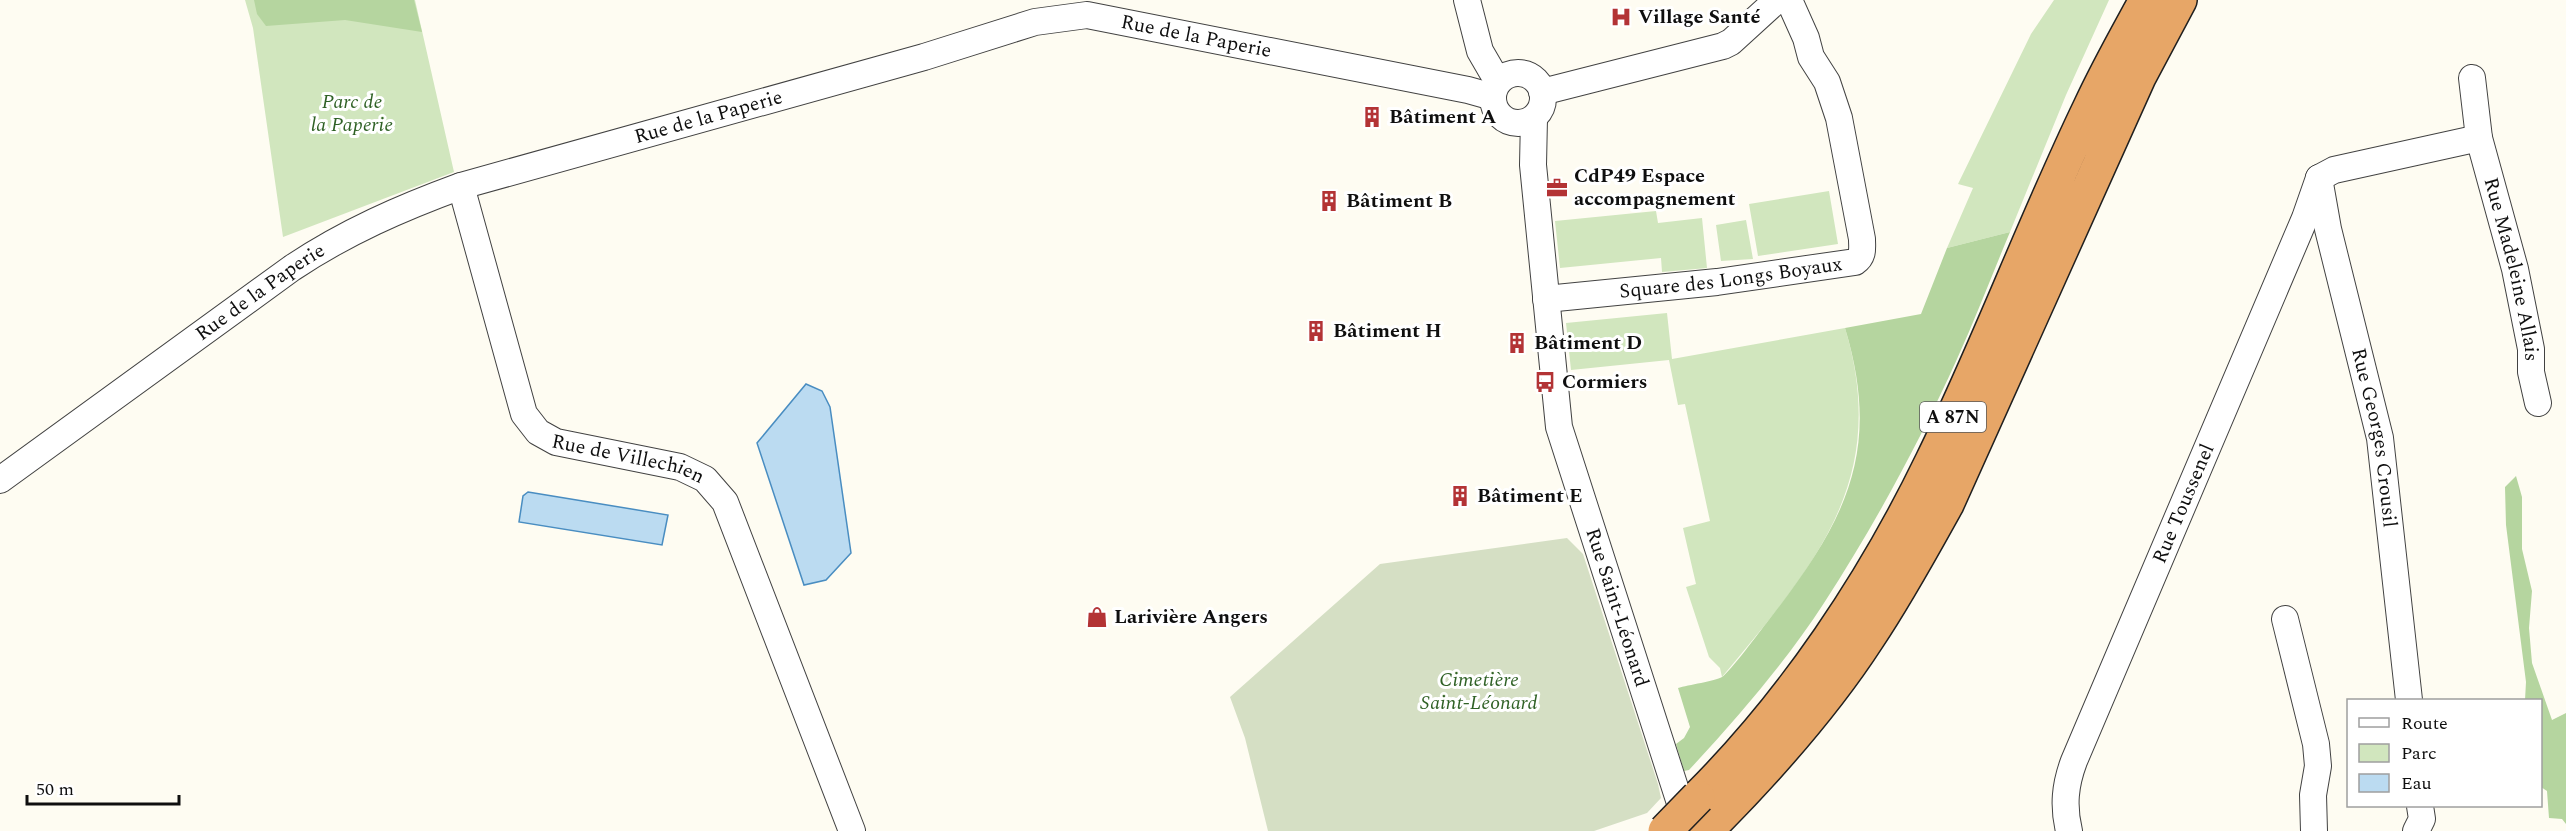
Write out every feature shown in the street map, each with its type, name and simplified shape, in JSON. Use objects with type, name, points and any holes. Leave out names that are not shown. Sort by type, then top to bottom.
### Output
[{"type":"highway","points":[[2045,209],[2112,27],[2126,0]]},
{"type":"highway","name":"A 87N","points":[[1665,831],[1748,744],[1786,696],[1878,562],[1940,445],[2090,106],[2146,0]]},
{"type":"highway","name":"A 87N","points":[[1701,830],[1755,780],[1814,713],[1868,639],[1925,544],[1947,504],[1982,429],[2139,77],[2180,0]]},
{"type":"street","points":[[1467,0],[1480,51],[1502,84]]},
{"type":"street","points":[[1472,0],[1482,29],[1500,57],[1502,84],[1497,112],[1505,120],[1524,120],[1542,106],[1542,92],[1532,77],[1502,84]]},
{"type":"street","points":[[1542,92],[1723,46],[1731,42],[1777,0]]},
{"type":"street","name":"Square des Longs Boyaux","points":[[1546,299],[1756,277],[1856,262],[1860,258],[1862,239],[1839,118],[1827,82],[1811,57],[1806,38],[1789,0]]},
{"type":"street","name":"Rue de la Paperie","points":[[0,480],[319,250],[384,216],[461,186],[924,57],[1035,22],[1087,15],[1458,88],[1502,84]]},
{"type":"street","name":"Rue Madeleine Allais","points":[[2472,78],[2479,138],[2516,269],[2531,349],[2531,372],[2538,403]]},
{"type":"street","name":"Rue Saint-Léonard","points":[[1524,120],[1533,165],[1553,381],[1563,446],[1701,830]]},
{"type":"street","points":[[2319,178],[2334,170],[2479,138]]},
{"type":"street","name":"Rue Georges Crousil","points":[[2319,178],[2328,229],[2380,438],[2409,699]]},
{"type":"street","name":"Rue Toussenel","points":[[2068,831],[2065,800],[2067,780],[2074,761],[2305,218],[2319,178]]},
{"type":"street","name":"Rue de Villechien","points":[[461,186],[524,414],[538,432],[556,442],[680,466],[705,479],[725,502],[852,831]]},
{"type":"street","points":[[2285,619],[2316,744],[2318,766],[2313,795],[2314,831]]},
{"type":"street","points":[[2416,831],[2422,819],[2420,807]]},
{"type":"green space","name":"Parc de la Paperie","points":[[245,0],[415,0],[454,172],[283,237],[253,28]]},
{"type":"green space","points":[[254,0],[414,0],[422,32],[345,20],[266,26],[257,14]]},
{"type":"green space","points":[[2054,0],[2109,0],[2066,95],[2010,232],[1947,248],[1973,188],[1958,184],[2031,34]]},
{"type":"green space","points":[[1829,191],[1838,244],[1758,256],[1749,204]]},
{"type":"green space","points":[[1656,211],[1658,223],[1702,218],[1707,268],[1662,272],[1661,258],[1560,268],[1555,221]]},
{"type":"green space","points":[[1746,220],[1753,259],[1721,261],[1716,225]]},
{"type":"green space","points":[[2010,232],[1942,390],[1895,484],[1861,544],[1824,603],[1777,668],[1689,770],[1684,771],[1676,744],[1684,738],[1690,727],[1678,688],[1722,677],[1731,668],[1795,585],[1817,552],[1836,518],[1849,485],[1857,450],[1860,413],[1856,373],[1845,328],[1921,314],[1947,248]]},
{"type":"green space","points":[[1667,313],[1672,359],[1845,328],[1857,382],[1858,431],[1851,476],[1835,518],[1813,558],[1786,597],[1722,677],[1720,668],[1709,657],[1686,587],[1696,584],[1683,528],[1710,521],[1685,404],[1678,405],[1669,360],[1571,370],[1566,323]]},
{"type":"green space","points":[[2516,476],[2522,497],[2522,549],[2532,591],[2529,628],[2532,663],[2552,720],[2566,713],[2566,824],[2562,819],[2549,818],[2547,791],[2542,788],[2542,699],[2525,699],[2526,682],[2506,525],[2505,487]]},
{"type":"green space","name":"Cimetière Saint-Léonard","points":[[1567,538],[1583,554],[1658,784],[1661,798],[1647,813],[1594,831],[1268,831],[1245,738],[1230,697],[1380,564]]},
{"type":"water","points":[[806,384],[822,391],[830,407],[851,553],[826,580],[804,585],[757,443]]},
{"type":"water","points":[[528,492],[668,515],[662,545],[519,522],[523,496]]},
{"type":"place","name":"Village Santé","points":[[1621,17]]},
{"type":"place","name":"Bâtiment A","points":[[1372,117]]},
{"type":"place","name":"CdP49 Espace accompagnement","points":[[1557,188]]},
{"type":"place","name":"Bâtiment B","points":[[1329,201]]},
{"type":"place","name":"Bâtiment H","points":[[1316,331]]},
{"type":"place","name":"Bâtiment D","points":[[1517,343]]},
{"type":"place","name":"Cormiers","points":[[1545,382]]},
{"type":"place","name":"Bâtiment E","points":[[1460,496]]},
{"type":"place","name":"Larivière Angers","points":[[1097,617]]}]
